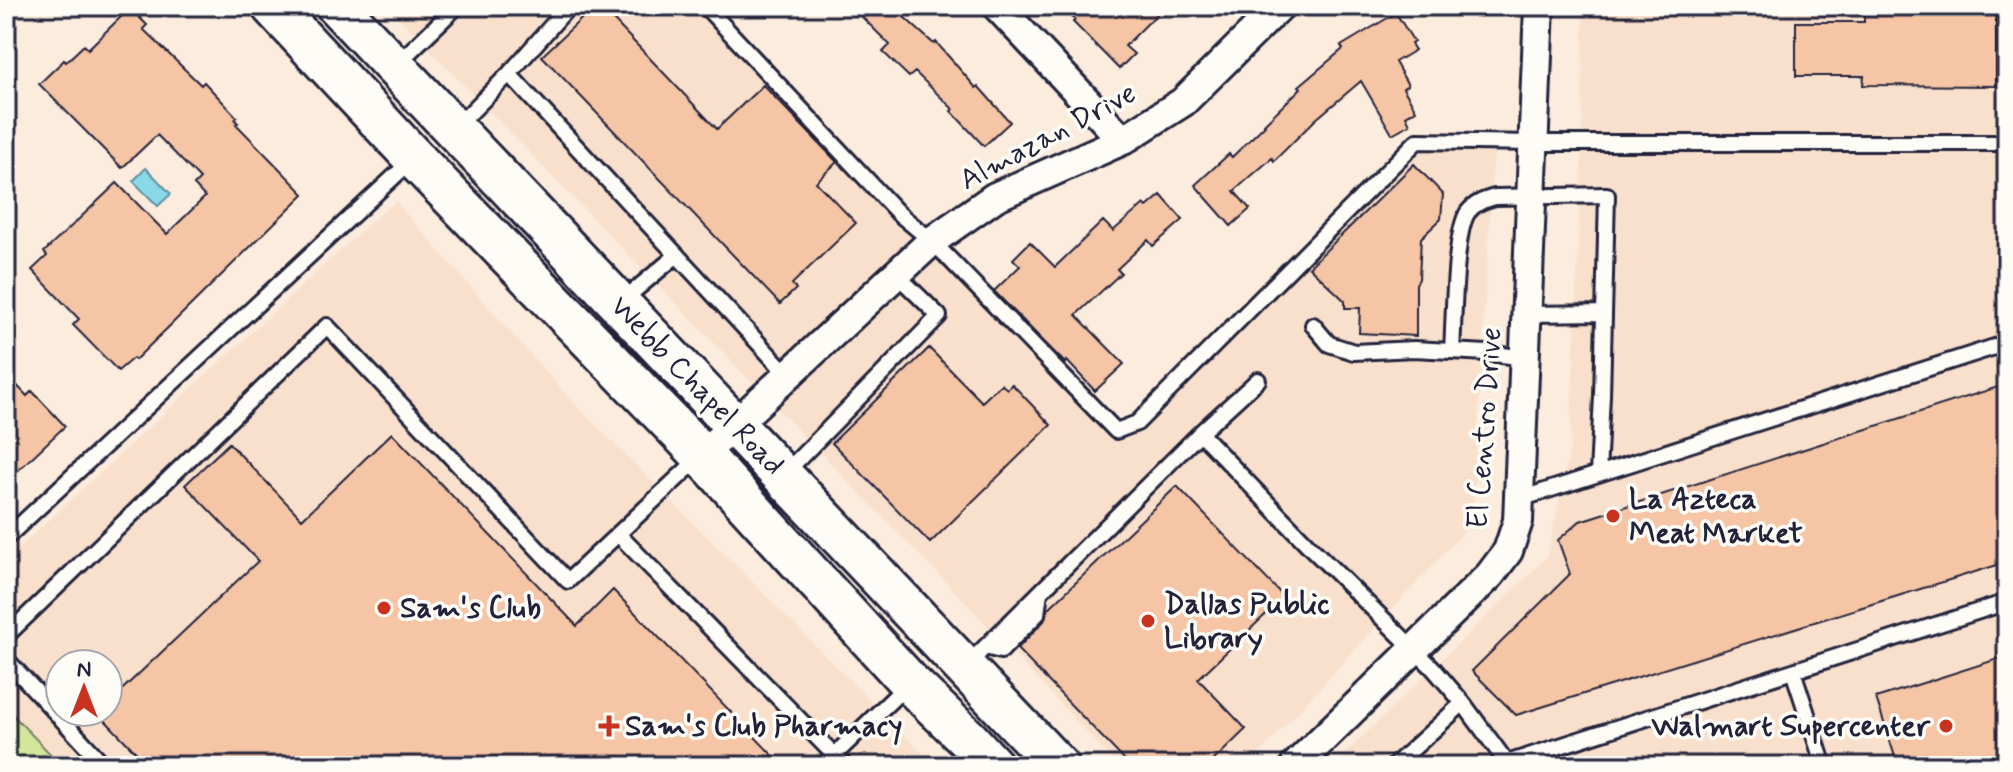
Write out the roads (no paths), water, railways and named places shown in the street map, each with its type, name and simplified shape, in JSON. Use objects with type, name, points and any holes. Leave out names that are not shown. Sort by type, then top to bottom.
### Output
[{"type":"main road","name":"Webb Chapel Road","points":[[272,6],[414,158],[702,455],[910,683],[993,766]]},
{"type":"main road","name":"Webb Chapel Road","points":[[337,6],[782,476],[975,657],[1058,766]]},
{"type":"street","points":[[997,6],[1123,140]]},
{"type":"street","name":"Almazan Drive","points":[[702,455],[932,241],[995,197],[1123,140],[1183,102],[1280,6]]},
{"type":"street","name":"El Centro Drive","points":[[1295,766],[1490,575],[1508,551],[1518,521],[1539,6]]},
{"type":"lane","points":[[456,132],[468,115],[569,6]]},
{"type":"lane","points":[[705,6],[898,213],[932,241],[1116,431],[1137,423],[1417,141],[2007,143]]},
{"type":"lane","points":[[394,67],[450,8]]},
{"type":"lane","points":[[509,74],[788,375]]},
{"type":"lane","points":[[6,538],[414,158]]},
{"type":"lane","points":[[1452,351],[1459,237],[1466,214],[1480,201],[1495,197],[1607,195],[1598,474]]},
{"type":"lane","points":[[618,304],[677,255]]},
{"type":"lane","points":[[782,476],[939,316],[896,274]]},
{"type":"lane","points":[[1527,314],[1604,313]]},
{"type":"lane","points":[[1313,325],[1329,344],[1354,352],[1414,349],[1525,358]]},
{"type":"lane","points":[[6,636],[327,326],[568,581],[702,455]]},
{"type":"lane","points":[[1520,499],[2007,343]]},
{"type":"lane","points":[[975,657],[1200,433],[1258,380]]},
{"type":"lane","points":[[1200,433],[1433,668],[1507,764],[2007,602]]},
{"type":"lane","points":[[618,534],[834,762],[910,683]]},
{"type":"lane","points":[[6,659],[105,766]]},
{"type":"lane","points":[[1793,671],[1824,766]]},
{"type":"lane","points":[[1394,766],[1463,703]]},
{"type":"water","points":[[146,168],[171,194],[158,206],[133,181]]},
{"type":"place","name":"La Azteca Meat Market","points":[[1613,516]]},
{"type":"place","name":"Sam's Club","points":[[384,608]]},
{"type":"place","name":"Dallas Public Library","points":[[1148,621]]},
{"type":"place","name":"Sam's Club Pharmacy","points":[[609,726]]},
{"type":"place","name":"Walmart Supercenter","points":[[1946,726]]}]
